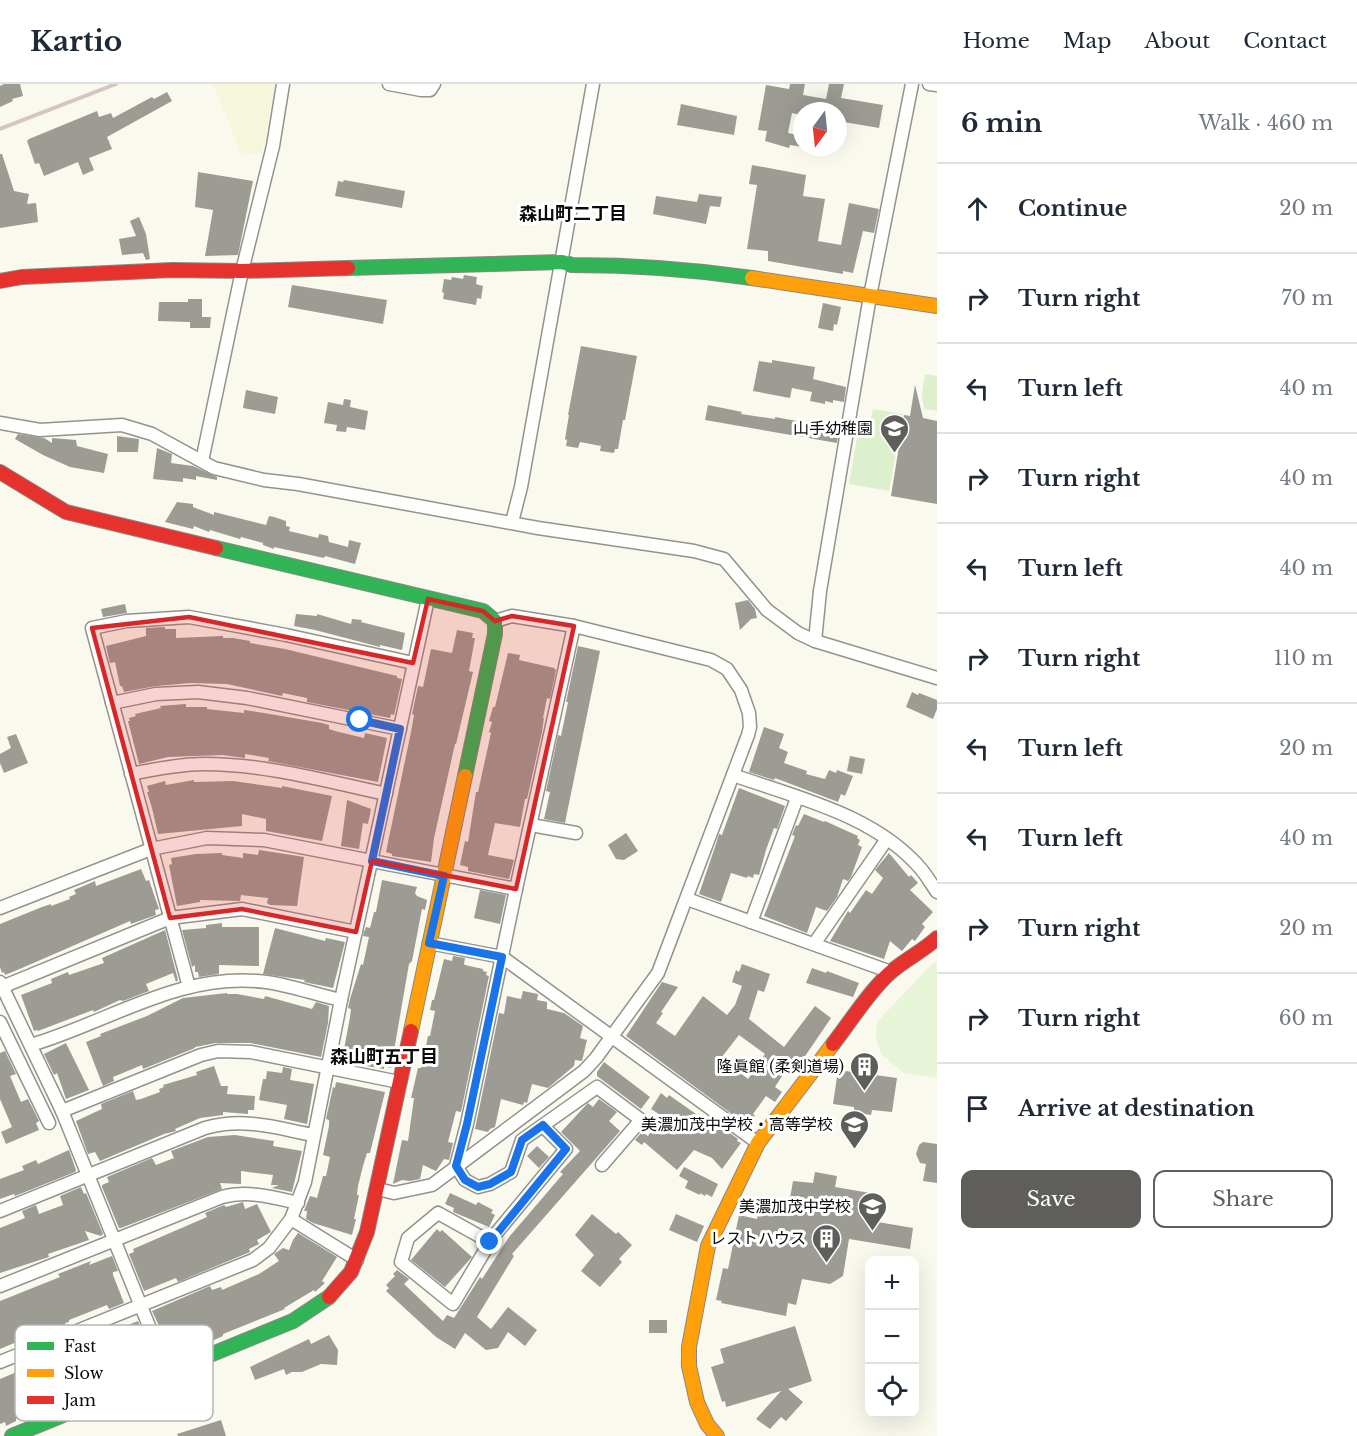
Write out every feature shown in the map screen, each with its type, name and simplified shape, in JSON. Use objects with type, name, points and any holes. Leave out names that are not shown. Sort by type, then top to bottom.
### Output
[{"type":"street","points":[[202,461],[242,272],[273,146],[282,84]]},
{"type":"street","points":[[388,84],[430,90],[434,84]]},
{"type":"street","points":[[512,522],[521,487],[592,84]]},
{"type":"street","points":[[815,641],[820,591],[870,296],[912,84]]},
{"type":"street","points":[[929,84],[937,86]]},
{"type":"street","points":[[0,281],[22,277],[172,270],[242,272],[562,262],[572,265],[637,265],[700,270],[937,306]]},
{"type":"street","points":[[0,423],[40,430],[122,424],[152,434],[214,468],[264,480],[298,484],[538,528],[694,551],[724,559],[767,610],[798,633],[815,641],[937,678]]},
{"type":"street","points":[[0,472],[66,512],[483,611],[495,621]]},
{"type":"street","points":[[92,1325],[253,1260],[269,1248],[291,1219],[305,1182],[341,1000],[428,599]]},
{"type":"street","points":[[378,1189],[394,1193],[432,1185],[584,1071],[612,1037],[658,973],[750,727],[749,713],[741,690],[727,669],[711,660],[574,626],[512,616],[495,621]]},
{"type":"street","points":[[189,987],[92,628],[127,621],[189,617],[286,635],[413,663]]},
{"type":"street","points":[[213,1354],[293,1321],[333,1293],[357,1260],[366,1238],[495,634],[495,621]]},
{"type":"street","points":[[574,626],[456,1166],[465,1180],[478,1187],[490,1184],[511,1172],[522,1140],[597,1087],[641,1120],[602,1165]]},
{"type":"street","points":[[112,703],[156,694],[198,692],[247,698],[400,729]]},
{"type":"street","points":[[131,774],[156,768],[202,764],[244,765],[386,794]]},
{"type":"street","points":[[733,775],[839,812],[887,839],[921,869],[937,892]]},
{"type":"street","points":[[751,922],[797,798]]},
{"type":"street","points":[[531,825],[576,833]]},
{"type":"street","points":[[0,908],[151,849],[207,838],[264,840],[516,889]]},
{"type":"street","points":[[814,944],[887,839]]},
{"type":"street","points":[[687,899],[891,972]]},
{"type":"street","points":[[149,1325],[62,1111],[1,984],[170,918],[242,909],[262,911],[356,932]]},
{"type":"street","points":[[717,1436],[706,1424],[697,1402],[692,1384],[689,1347],[708,1246],[758,1143],[864,1003],[891,972],[920,953],[937,938]]},
{"type":"street","points":[[429,943],[502,957],[758,1143]]},
{"type":"street","points":[[31,1045],[59,1037],[156,996],[208,982],[267,982],[341,1000]]},
{"type":"street","points":[[0,1022],[49,1123]]},
{"type":"street","points":[[62,1111],[201,1055],[218,1051],[251,1052],[399,1082]]},
{"type":"street","points":[[0,1211],[205,1128],[225,1123],[244,1122],[315,1135]]},
{"type":"street","points":[[490,1242],[438,1213],[408,1238],[401,1262],[453,1304],[490,1242],[566,1149],[543,1125]]},
{"type":"street","points":[[0,1286],[184,1211],[237,1193],[264,1195],[298,1203]]},
{"type":"street","points":[[291,1219],[357,1260]]},
{"type":"street","points":[[0,1362],[15,1356]]},
{"type":"street","points":[[12,1436],[49,1421]]},
{"type":"highlighted area","points":[[428,599],[483,611],[495,621],[512,616],[574,626],[516,889],[372,861],[356,932],[242,909],[170,918],[92,628],[189,617],[413,663]]},
{"type":"green space","points":[[213,84],[275,84],[262,153],[241,153]]},
{"type":"green space","points":[[925,374],[937,376],[937,411],[924,409],[922,394]]},
{"type":"green space","points":[[873,409],[903,414],[889,491],[849,484],[860,421],[870,422]]},
{"type":"green space","points":[[937,962],[937,1078],[904,1073],[882,1055],[876,1039],[877,1022],[932,964]]},
{"type":"building","points":[[20,84],[23,96],[12,99],[13,101],[0,107],[0,86]]},
{"type":"building","points":[[790,84],[805,84],[803,95],[826,99],[829,84],[844,84],[841,98],[883,105],[879,128],[847,123],[847,102],[793,102],[788,133],[793,134],[793,146],[790,145],[789,148],[765,141],[767,131],[758,130],[766,85],[789,89]]},
{"type":"building","points":[[167,92],[172,101],[107,137],[112,149],[89,158],[94,170],[83,175],[78,162],[44,176],[39,163],[35,164],[27,141],[29,139],[97,111],[99,117],[111,113],[113,118],[152,97],[154,99]]},
{"type":"building","points":[[681,104],[737,116],[734,135],[677,125]]},
{"type":"building","points":[[0,154],[2,154],[14,191],[29,194],[27,204],[36,203],[38,222],[0,228]]},
{"type":"building","points":[[752,165],[806,175],[803,196],[825,199],[818,241],[841,245],[849,203],[879,209],[874,233],[863,231],[853,273],[843,271],[843,274],[768,261],[768,251],[747,249],[757,185],[749,184]]},
{"type":"building","points":[[198,172],[253,181],[238,255],[205,256],[213,210],[195,207]]},
{"type":"building","points":[[344,180],[405,191],[402,208],[335,196],[338,181],[343,182]]},
{"type":"building","points":[[699,194],[722,197],[720,207],[710,206],[706,224],[653,214],[656,196],[697,202]]},
{"type":"building","points":[[139,217],[146,234],[150,259],[146,260],[143,253],[122,255],[119,239],[136,236],[130,221]]},
{"type":"building","points":[[464,275],[477,277],[476,284],[483,286],[481,299],[477,298],[476,305],[443,299],[444,279],[451,280],[452,277],[463,279]]},
{"type":"building","points":[[292,285],[387,300],[383,324],[288,307]]},
{"type":"building","points":[[188,299],[202,299],[202,317],[211,317],[210,328],[190,328],[190,322],[158,321],[159,302],[188,302]]},
{"type":"building","points":[[823,303],[841,307],[837,325],[834,324],[833,331],[818,328]]},
{"type":"building","points":[[581,346],[637,356],[625,420],[623,420],[618,449],[615,449],[614,453],[600,451],[601,446],[580,442],[578,448],[566,446],[568,415]]},
{"type":"building","points":[[772,360],[815,367],[813,379],[846,387],[844,402],[833,400],[833,403],[825,401],[825,404],[810,401],[812,392],[792,388],[790,398],[753,391],[759,361],[772,363]]},
{"type":"building","points":[[915,385],[923,418],[937,421],[937,504],[891,496],[904,415],[910,416]]},
{"type":"building","points":[[246,390],[278,397],[275,414],[243,408]]},
{"type":"building","points":[[344,399],[351,400],[350,407],[368,411],[365,430],[347,427],[346,432],[336,431],[337,425],[324,423],[328,402],[343,405]]},
{"type":"building","points":[[708,405],[742,412],[741,414],[775,419],[775,417],[802,422],[802,424],[839,429],[837,443],[705,420]]},
{"type":"building","points":[[18,434],[44,438],[52,443],[52,438],[76,440],[77,446],[108,454],[104,473],[70,467],[43,455],[15,439]]},
{"type":"building","points":[[117,436],[139,439],[138,452],[117,452]]},
{"type":"building","points":[[157,448],[172,454],[171,463],[193,466],[217,477],[217,480],[196,476],[196,480],[183,478],[183,482],[153,479]]},
{"type":"building","points":[[177,502],[193,504],[193,507],[214,515],[214,512],[266,525],[269,516],[274,517],[286,521],[286,526],[290,527],[289,531],[318,538],[319,534],[328,536],[329,542],[348,547],[349,540],[361,543],[355,564],[325,556],[324,558],[274,547],[274,549],[263,543],[241,537],[240,539],[194,526],[193,529],[165,522]]},
{"type":"building","points":[[748,600],[755,609],[757,618],[751,619],[740,630],[735,603]]},
{"type":"building","points":[[125,604],[127,613],[103,617],[101,609]]},
{"type":"building","points":[[296,614],[317,616],[317,614],[351,624],[352,619],[362,620],[361,622],[405,633],[402,650],[380,645],[380,647],[294,626]]},
{"type":"building","points":[[165,627],[165,629],[176,629],[176,638],[223,636],[223,638],[250,641],[250,643],[285,649],[397,676],[402,679],[394,715],[391,714],[390,718],[307,702],[307,698],[283,693],[282,696],[227,684],[191,683],[124,692],[120,686],[115,662],[110,663],[106,646],[146,636],[146,628]]},
{"type":"building","points":[[457,630],[473,633],[472,638],[475,638],[469,671],[473,672],[434,838],[431,862],[392,856],[386,852],[411,732],[418,686],[423,687],[431,649],[452,653]]},
{"type":"building","points":[[578,646],[600,651],[565,823],[544,819],[550,792],[546,791],[558,735],[561,736]]},
{"type":"building","points":[[508,653],[520,655],[519,660],[556,670],[550,699],[547,698],[542,732],[520,827],[495,823],[488,855],[514,860],[509,879],[468,871],[468,867],[460,865],[465,841],[468,842],[476,792],[478,792],[491,733],[489,732],[492,722],[489,721],[493,707],[495,707]]},
{"type":"building","points":[[912,692],[937,700],[937,709],[933,719],[906,707]]},
{"type":"building","points":[[186,704],[186,707],[264,713],[322,723],[329,725],[329,729],[364,738],[365,733],[387,738],[378,782],[268,761],[269,758],[245,754],[245,758],[222,755],[168,757],[139,764],[129,718],[136,716],[135,714],[161,708],[160,706]]},
{"type":"building","points":[[764,727],[784,734],[779,748],[788,752],[784,763],[807,771],[806,774],[825,779],[829,770],[836,773],[837,770],[853,776],[845,796],[841,794],[838,802],[775,778],[774,780],[749,772]]},
{"type":"building","points":[[16,734],[28,763],[4,773],[0,763],[0,754],[11,748],[7,737]]},
{"type":"building","points":[[850,756],[865,759],[862,774],[847,771]]},
{"type":"building","points":[[194,780],[194,782],[233,781],[282,788],[282,786],[332,796],[322,841],[266,831],[266,819],[242,814],[242,826],[158,834],[147,786],[165,781],[166,785]]},
{"type":"building","points":[[739,788],[785,806],[777,829],[774,828],[759,875],[754,874],[753,878],[748,876],[747,878],[731,873],[721,902],[699,894],[719,834],[722,835]]},
{"type":"building","points":[[347,800],[371,809],[368,824],[363,823],[359,849],[341,846]]},
{"type":"building","points":[[804,814],[858,836],[860,840],[858,845],[862,847],[851,877],[848,881],[843,879],[837,897],[827,911],[816,907],[807,933],[764,916],[795,836],[792,835]]},
{"type":"building","points":[[626,833],[638,851],[624,860],[616,859],[608,845]]},
{"type":"building","points":[[259,850],[304,857],[297,906],[270,905],[267,903],[268,898],[241,895],[240,901],[200,900],[200,902],[177,906],[169,865],[172,864],[171,858],[222,853],[222,855],[243,858],[243,853],[258,855]]},
{"type":"building","points":[[889,853],[909,877],[911,875],[918,883],[910,890],[933,912],[922,924],[925,927],[915,941],[912,939],[902,951],[890,941],[884,959],[830,941],[848,911],[850,913],[866,890],[872,894],[883,878],[875,870]]},
{"type":"building","points":[[141,869],[146,881],[149,880],[159,909],[155,910],[156,915],[131,924],[130,921],[5,975],[4,972],[2,973],[0,924],[42,907],[70,899],[69,897],[76,894],[74,890],[95,881],[96,886]]},
{"type":"building","points":[[382,880],[417,887],[415,893],[417,896],[427,900],[425,910],[422,909],[412,961],[409,964],[391,1068],[384,1066],[384,1069],[342,1060],[351,1009],[348,1008],[361,964],[363,965],[369,937],[363,936],[366,927],[370,928],[374,912],[376,912]]},
{"type":"building","points":[[480,890],[506,895],[500,924],[474,918]]},
{"type":"building","points":[[222,923],[222,927],[259,927],[259,966],[219,965],[219,974],[199,977],[198,972],[195,972],[195,965],[192,967],[182,930],[206,928],[206,925]]},
{"type":"building","points":[[275,928],[325,941],[326,938],[345,942],[333,988],[304,982],[305,980],[263,974]]},
{"type":"building","points":[[165,930],[178,980],[176,982],[173,973],[146,984],[149,991],[34,1031],[21,995],[52,983],[51,979],[68,972],[69,975],[104,963],[102,958]]},
{"type":"building","points":[[453,956],[465,958],[465,965],[483,969],[489,976],[461,1112],[456,1111],[448,1142],[453,1143],[449,1160],[444,1159],[436,1171],[423,1165],[420,1179],[402,1180],[393,1184],[402,1140],[408,1141],[414,1098],[411,1098],[418,1068],[421,1068],[428,1036],[430,1036],[435,1011],[430,1010],[432,1000],[434,1000],[444,959],[452,961]]},
{"type":"building","points":[[742,964],[770,974],[764,992],[758,990],[749,1019],[784,1047],[815,1006],[831,1018],[799,1065],[797,1063],[790,1072],[786,1070],[775,1087],[782,1092],[775,1102],[766,1096],[753,1114],[755,1116],[748,1126],[626,1036],[662,982],[678,987],[656,1023],[675,1036],[703,996],[727,1015],[735,1005],[742,986],[732,982],[736,970],[739,972]],"holes":[[[739,1035],[765,1054],[748,1079],[721,1058]]]},
{"type":"building","points":[[812,968],[859,983],[853,997],[806,983]]},
{"type":"building","points":[[523,991],[538,994],[537,1000],[547,1002],[547,1009],[564,1013],[583,1026],[580,1038],[587,1040],[582,1061],[575,1060],[574,1066],[548,1088],[532,1084],[527,1103],[524,1102],[523,1105],[501,1099],[495,1127],[488,1132],[475,1129],[499,1013],[504,1014],[507,996],[521,999]]},
{"type":"building","points":[[227,993],[264,999],[265,996],[312,1009],[316,1002],[329,1006],[321,1057],[250,1043],[216,1043],[195,1047],[143,1069],[142,1065],[113,1077],[114,1081],[103,1086],[86,1042],[183,998]]},
{"type":"building","points":[[66,1043],[89,1090],[66,1099],[57,1073],[54,1075],[44,1054]]},
{"type":"building","points":[[5,1051],[16,1074],[10,1076],[21,1102],[28,1099],[39,1121],[36,1123],[39,1130],[6,1144],[1,1132],[12,1127],[0,1099],[0,1053]]},
{"type":"building","points":[[604,1062],[650,1097],[641,1109],[597,1076]]},
{"type":"building","points":[[214,1066],[221,1086],[228,1086],[227,1094],[255,1096],[254,1110],[248,1110],[248,1114],[223,1112],[223,1115],[200,1118],[175,1129],[176,1131],[100,1161],[95,1152],[88,1154],[76,1121],[102,1109],[101,1104],[133,1091],[136,1100],[141,1099],[160,1092],[159,1089],[164,1087],[163,1085],[197,1075],[196,1072]]},
{"type":"building","points":[[283,1067],[292,1069],[290,1080],[314,1084],[307,1124],[284,1119],[287,1105],[259,1100],[267,1071],[282,1073]]},
{"type":"building","name":"隆眞館 (柔剣道場)","points":[[838,1070],[897,1078],[892,1112],[872,1110],[871,1115],[854,1112],[854,1107],[833,1104]]},
{"type":"building","points":[[336,1082],[385,1092],[370,1153],[367,1153],[358,1186],[357,1195],[359,1195],[352,1235],[313,1223],[306,1219],[307,1211],[304,1211],[310,1196],[317,1198],[323,1176],[326,1176],[330,1157],[323,1155],[329,1126],[329,1120],[326,1119]]},
{"type":"building","points":[[661,1093],[667,1098],[669,1095],[713,1126],[715,1122],[738,1139],[737,1141],[741,1143],[722,1169],[712,1158],[694,1150],[677,1170],[644,1142],[642,1145],[635,1140],[642,1132],[648,1136],[662,1116],[651,1109]]},
{"type":"building","points":[[599,1099],[617,1112],[609,1121],[620,1131],[512,1254],[514,1256],[477,1317],[491,1329],[508,1307],[537,1330],[525,1346],[508,1332],[498,1348],[486,1350],[465,1333],[455,1349],[436,1337],[386,1291],[389,1288],[386,1285],[395,1276],[393,1274],[397,1270],[409,1279],[404,1284],[443,1321],[447,1315],[454,1318],[509,1237],[563,1174],[560,1172],[580,1151],[561,1132],[588,1103],[593,1107]]},
{"type":"building","points":[[235,1135],[274,1141],[273,1146],[302,1151],[292,1192],[272,1188],[279,1185],[271,1185],[273,1175],[241,1171],[241,1184],[220,1183],[222,1189],[119,1228],[102,1187],[109,1182],[107,1177],[152,1158],[156,1165],[174,1158],[171,1151],[208,1137]]},
{"type":"building","points":[[923,1142],[937,1144],[937,1183],[923,1181],[926,1164],[920,1163],[916,1154],[919,1145]]},
{"type":"building","points":[[537,1146],[549,1157],[539,1168],[527,1156]]},
{"type":"building","points":[[69,1150],[75,1172],[15,1196],[14,1194],[0,1199],[0,1179],[24,1170],[22,1166],[36,1160],[38,1164]]},
{"type":"building","points":[[684,1167],[718,1184],[712,1197],[700,1193],[700,1195],[685,1188],[688,1181],[679,1176]]},
{"type":"building","points":[[815,1172],[837,1176],[835,1187],[870,1193],[866,1220],[913,1228],[910,1249],[849,1239],[843,1276],[830,1284],[802,1279],[796,1305],[788,1303],[786,1316],[721,1303],[722,1301],[716,1300],[723,1268],[728,1269],[739,1215],[757,1219],[759,1210],[767,1211],[768,1206],[788,1210],[793,1181],[813,1183]]},
{"type":"building","points":[[81,1187],[84,1194],[86,1193],[103,1234],[101,1236],[85,1231],[89,1240],[48,1254],[49,1257],[0,1273],[0,1228],[25,1218],[22,1211],[36,1205],[39,1214],[63,1205],[60,1196]]},
{"type":"building","points":[[450,1193],[476,1205],[478,1202],[493,1210],[491,1213],[495,1215],[489,1227],[453,1212],[454,1208],[445,1204]]},
{"type":"building","points":[[243,1202],[245,1209],[257,1204],[271,1232],[257,1240],[259,1244],[249,1249],[250,1252],[178,1282],[176,1278],[144,1291],[129,1254],[134,1252],[133,1249],[207,1217],[205,1213],[224,1205],[226,1207]]},
{"type":"building","points":[[592,1214],[632,1245],[619,1259],[622,1262],[600,1287],[581,1271],[594,1255],[575,1235]]},
{"type":"building","points":[[676,1214],[704,1226],[697,1242],[669,1230]]},
{"type":"building","points":[[437,1229],[440,1232],[442,1230],[472,1257],[445,1287],[411,1260]]},
{"type":"building","points":[[298,1233],[337,1257],[322,1281],[325,1283],[315,1292],[314,1290],[285,1309],[223,1334],[213,1341],[213,1325],[159,1325],[152,1311],[210,1286],[212,1290],[221,1287],[222,1290],[259,1274],[279,1261],[274,1254],[283,1248],[289,1250]]},
{"type":"building","points":[[112,1256],[118,1271],[113,1272],[113,1275],[124,1303],[109,1309],[107,1305],[69,1320],[65,1323],[66,1325],[15,1325],[15,1343],[0,1349],[0,1301],[60,1277],[58,1274],[91,1261],[89,1265]]},
{"type":"building","points":[[649,1320],[667,1320],[667,1333],[649,1333]]},
{"type":"building","points":[[138,1321],[140,1325],[128,1325]]},
{"type":"building","points":[[795,1326],[812,1381],[788,1389],[803,1402],[786,1421],[781,1417],[770,1429],[756,1419],[781,1391],[726,1407],[725,1401],[722,1402],[711,1367],[724,1363],[720,1349]]},
{"type":"building","points":[[329,1335],[338,1350],[337,1365],[321,1364],[302,1372],[292,1372],[286,1375],[284,1369],[255,1380],[250,1367],[309,1339],[311,1344]]},
{"type":"building","points":[[15,1373],[16,1421],[6,1426],[5,1422],[0,1424],[0,1379]]},
{"type":"building","points":[[221,1420],[226,1436],[178,1436],[177,1434]]},
{"type":"railway","points":[[0,129],[116,84]]},
{"type":"traffic: fast","points":[[348,268],[562,262],[572,265],[685,270],[752,278]]},
{"type":"traffic: fast","points":[[216,548],[483,611],[495,621],[495,634],[465,776]]},
{"type":"traffic: fast","points":[[213,1354],[293,1321],[329,1297]]},
{"type":"traffic: fast","points":[[12,1436],[49,1421]]},
{"type":"traffic: slow","points":[[752,278],[937,306]]},
{"type":"traffic: slow","points":[[411,1031],[465,776]]},
{"type":"traffic: slow","points":[[717,1436],[707,1424],[697,1402],[689,1366],[689,1347],[708,1246],[758,1143],[833,1044]]},
{"type":"traffic: jam","points":[[0,281],[22,277],[172,270],[348,268]]},
{"type":"traffic: jam","points":[[0,472],[66,512],[216,548]]},
{"type":"traffic: jam","points":[[833,1044],[884,978],[937,938]]},
{"type":"traffic: jam","points":[[329,1297],[351,1272],[367,1232],[411,1031]]},
{"type":"place","name":"山手幼稚園","points":[[894,454]]},
{"type":"place","name":"隆眞館 (柔剣道場)","points":[[865,1092]]},
{"type":"place","name":"美濃加茂中学校・高等学校","points":[[854,1150]]},
{"type":"place","name":"美濃加茂中学校","points":[[872,1232]]},
{"type":"place","name":"レストハウス","points":[[827,1264]]},
{"type":"district","name":"森山町二丁目","points":[[573,214]]},
{"type":"district","name":"森山町五丁目","points":[[384,1057]]},
{"type":"route","points":[[360,720],[400,729],[372,861],[444,876],[429,943],[502,957],[456,1166],[465,1180],[478,1187],[490,1184],[511,1172],[522,1140],[543,1125],[566,1149],[490,1242]]}]
